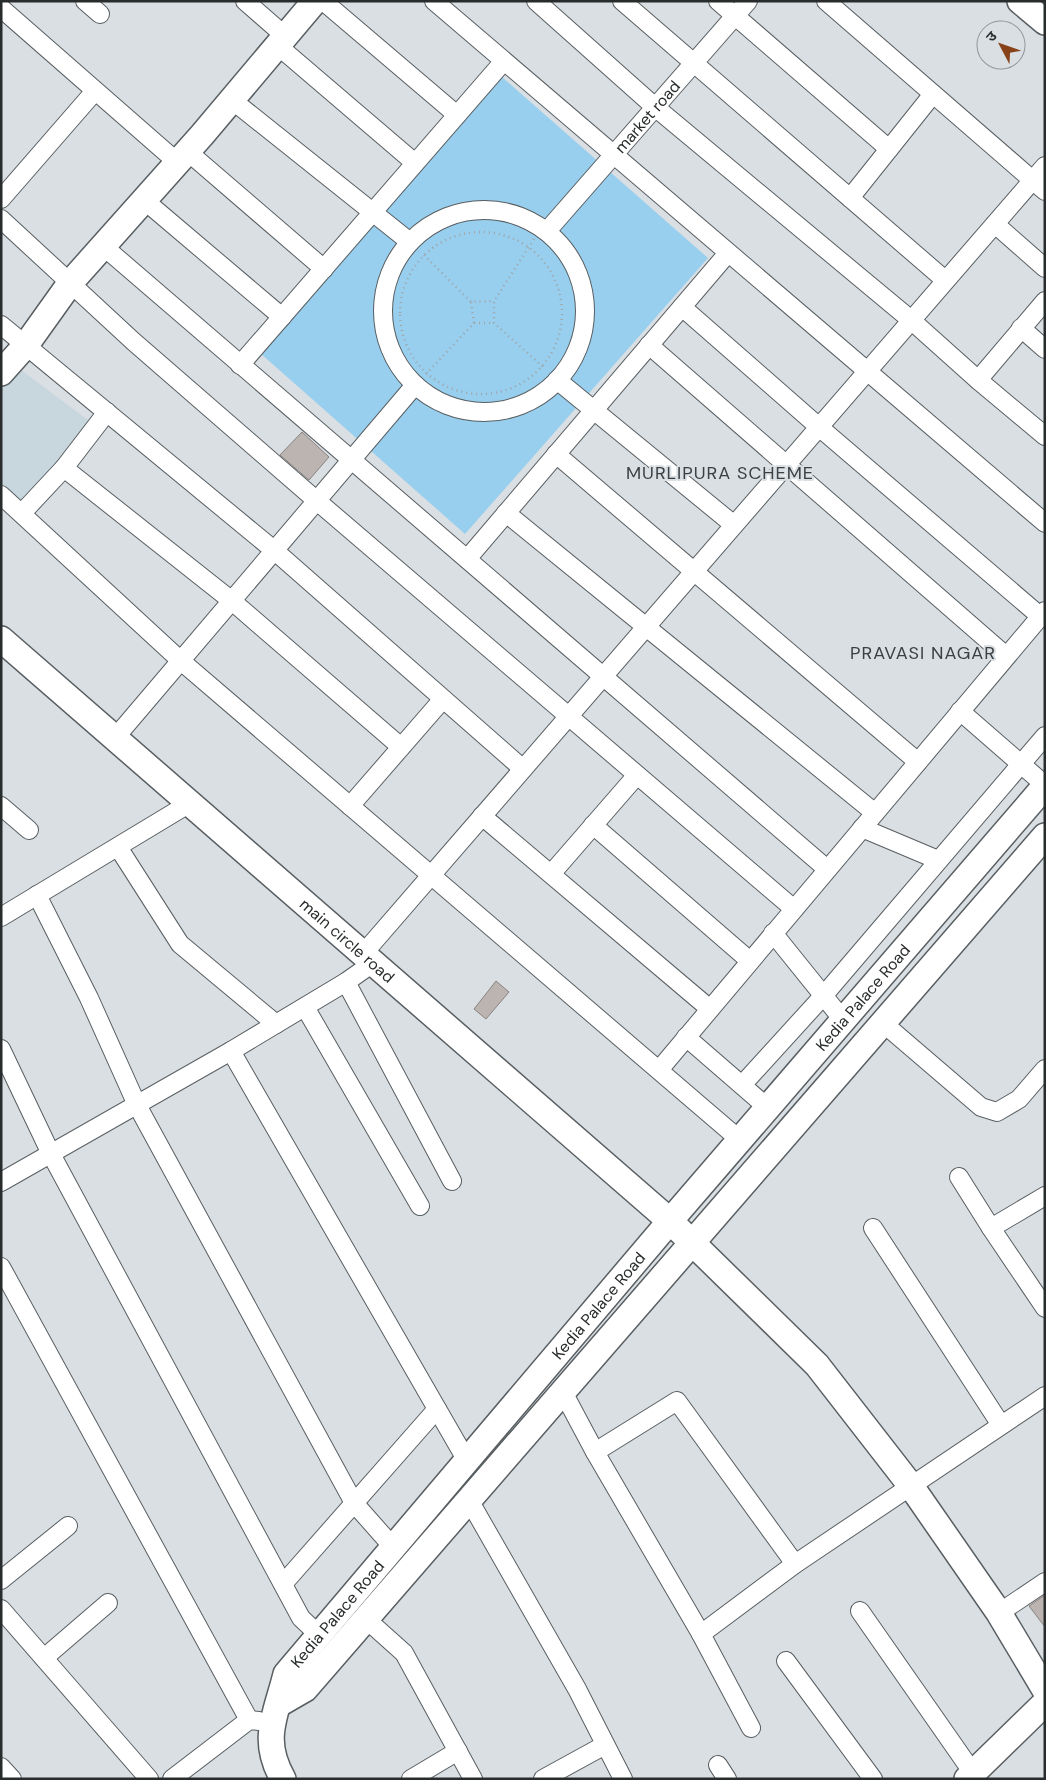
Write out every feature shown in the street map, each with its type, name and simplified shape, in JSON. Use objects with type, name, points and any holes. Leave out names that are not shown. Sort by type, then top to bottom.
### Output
[{"type":"street","points":[[85,1],[100,14]]},
{"type":"street","points":[[245,1],[281,41],[415,163]]},
{"type":"street","points":[[1,373],[26,345],[71,282],[232,100],[315,1]]},
{"type":"street","points":[[323,1],[457,115]]},
{"type":"street","points":[[434,1],[1045,523]]},
{"type":"street","points":[[536,1],[655,107],[911,320],[978,380],[1045,436]]},
{"type":"street","points":[[622,1],[945,280]]},
{"type":"street","points":[[718,1],[889,149]]},
{"type":"street","name":"market road","points":[[544,229],[613,155],[748,1]]},
{"type":"street","points":[[826,1],[1039,185]]},
{"type":"street","points":[[5,18],[95,91],[324,269]]},
{"type":"street","points":[[240,365],[504,61]]},
{"type":"street","points":[[1,199],[95,91]]},
{"type":"street","points":[[850,198],[933,94]]},
{"type":"street","points":[[232,100],[410,242]]},
{"type":"street","points":[[1,1182],[231,1051],[346,982],[368,958],[431,875],[785,464],[995,224],[1039,185],[1045,166]]},
{"type":"street","points":[[144,200],[282,318]]},
{"type":"street","points":[[474,210],[498,210],[513,214],[544,229],[566,251],[579,276],[584,303],[583,330],[574,357],[557,380],[537,396],[513,407],[488,412],[461,409],[437,400],[421,380],[401,368],[390,348],[384,326],[383,303],[388,281],[394,267],[410,242],[429,226],[450,216],[474,210]]},
{"type":"street","points":[[1,219],[134,342],[794,909]]},
{"type":"street","points":[[995,224],[1045,268]]},
{"type":"street","points":[[103,246],[827,869]]},
{"type":"street","points":[[467,559],[728,253]]},
{"type":"street","points":[[978,380],[1045,301]]},
{"type":"street","points":[[659,1070],[1043,613],[819,427],[682,307]]},
{"type":"street","points":[[1,325],[274,551],[523,769]]},
{"type":"street","points":[[1021,328],[1045,349]]},
{"type":"street","points":[[649,345],[1006,656]]},
{"type":"street","points":[[115,738],[421,380]]},
{"type":"street","points":[[557,380],[734,525]]},
{"type":"street","points":[[22,513],[64,468],[107,412]]},
{"type":"street","points":[[556,454],[918,762]]},
{"type":"street","points":[[64,468],[232,602],[401,747]]},
{"type":"street","points":[[1,495],[181,661],[740,1140]]},
{"type":"street","points":[[506,513],[875,813]]},
{"type":"street","name":"main circle road","points":[[1,639],[670,1221],[817,1365],[911,1486],[999,1613],[1045,1690]]},
{"type":"street","points":[[350,806],[443,699]]},
{"type":"street","points":[[960,711],[1045,785]]},
{"type":"street","points":[[742,1085],[824,995],[1045,736]]},
{"type":"street","points":[[551,874],[637,775]]},
{"type":"street","name":"Kedia Palace Road","points":[[266,1716],[286,1674],[670,1221],[1045,785]]},
{"type":"street","points":[[1,917],[190,803]]},
{"type":"street","points":[[1,806],[29,830]]},
{"type":"street","points":[[482,816],[710,1009]]},
{"type":"street","points":[[593,825],[750,961]]},
{"type":"street","points":[[862,828],[938,860]]},
{"type":"street","name":"Kedia Palace Road","points":[[266,1716],[305,1689],[1045,836]]},
{"type":"street","points":[[118,848],[180,944],[276,1024]]},
{"type":"street","points":[[36,896],[89,998],[137,1105],[354,1503],[393,1547]]},
{"type":"street","points":[[773,933],[843,1020]]},
{"type":"street","points":[[346,982],[452,1180]]},
{"type":"street","points":[[305,1007],[420,1206]]},
{"type":"street","points":[[883,1023],[982,1107],[996,1112],[1019,1099],[1045,1069]]},
{"type":"street","points":[[686,1037],[768,1108]]},
{"type":"street","points":[[1,1049],[51,1154],[301,1618],[319,1635]]},
{"type":"street","points":[[231,1051],[467,1461]]},
{"type":"street","points":[[959,1177],[1045,1308]]},
{"type":"street","points":[[991,1228],[1045,1196]]},
{"type":"street","points":[[873,1228],[1001,1425]]},
{"type":"street","points":[[1,1267],[266,1716],[275,1765],[283,1779]]},
{"type":"street","points":[[563,1392],[595,1452],[701,1634],[751,1728]]},
{"type":"street","points":[[701,1634],[795,1564],[1045,1396]]},
{"type":"street","points":[[595,1452],[677,1401],[795,1564]]},
{"type":"street","points":[[283,1584],[437,1409]]},
{"type":"street","points":[[469,1500],[577,1689],[623,1779]]},
{"type":"street","points":[[1,1580],[68,1526]]},
{"type":"street","points":[[999,1613],[1045,1582]]},
{"type":"street","points":[[44,1658],[108,1603]]},
{"type":"street","points":[[1,1608],[148,1779]]},
{"type":"street","points":[[860,1611],[970,1776],[1045,1703]]},
{"type":"street","points":[[366,1619],[404,1653],[473,1779]]},
{"type":"street","points":[[786,1661],[873,1779]]},
{"type":"street","points":[[172,1779],[266,1716]]},
{"type":"street","points":[[542,1779],[605,1745]]},
{"type":"street","points":[[411,1779],[458,1751]]},
{"type":"street","points":[[1,1767],[12,1779]]},
{"type":"path","points":[[494,323],[494,300],[544,229]]},
{"type":"path","points":[[475,232],[494,233],[512,238],[529,248],[548,268],[560,294],[562,313],[560,332],[553,350],[542,366],[529,378],[513,388],[495,394],[476,395],[458,392],[421,380],[402,337],[399,315],[402,293],[410,273],[424,255],[439,244],[456,236],[475,232]]},
{"type":"path","points":[[424,255],[471,302],[474,323]]},
{"type":"path","points":[[471,302],[494,300]]},
{"type":"path","points":[[421,380],[474,323],[494,323],[557,380]]},
{"type":"shaded area","points":[[502,77],[708,258],[465,534],[260,353]]},
{"type":"shaded area","points":[[13,364],[89,421],[21,509],[1,492],[1,377]]},
{"type":"building","points":[[302,432],[329,457],[309,480],[280,455]]},
{"type":"building","points":[[496,981],[509,992],[486,1019],[474,1009]]},
{"type":"building","points":[[1045,1595],[1045,1627],[1029,1606]]},
{"type":"district","name":"MURLIPURA SCHEME","points":[[720,473]]},
{"type":"district","name":"PRAVASI NAGAR","points":[[923,653]]}]
